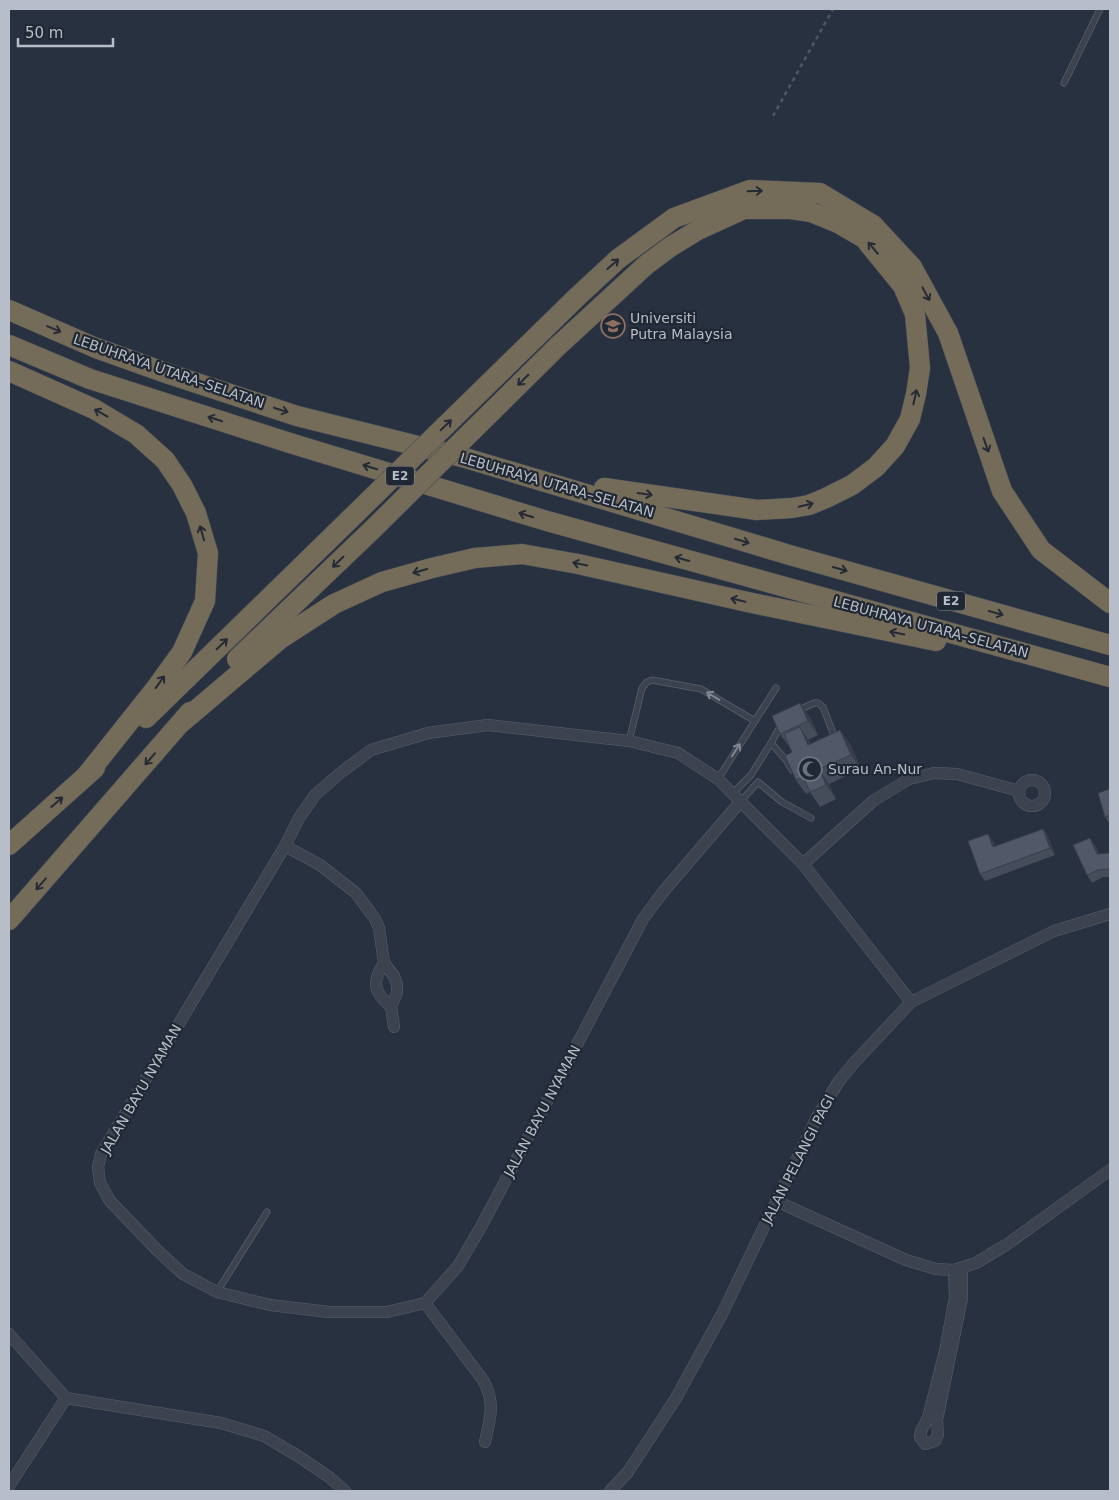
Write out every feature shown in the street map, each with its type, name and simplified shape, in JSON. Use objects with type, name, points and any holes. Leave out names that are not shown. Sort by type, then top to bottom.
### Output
[{"type":"highway","points":[[9,845],[86,776],[618,259],[674,218],[750,190],[820,193],[873,224],[912,267],[948,333],[1002,491],[1041,550],[1110,603]]},
{"type":"highway","points":[[9,920],[224,672],[558,346],[646,265],[670,247],[698,230],[744,208],[791,209],[811,212],[838,223],[864,238],[903,286],[915,314],[920,368],[910,419],[895,446],[876,468],[852,485],[809,505],[758,510],[600,488],[562,486]]},
{"type":"highway","name":"LEBUHRAYA UTARA–SELATAN","points":[[9,310],[96,348],[297,416],[462,457],[793,556],[1110,645]]},
{"type":"highway","name":"LEBUHRAYA UTARA–SELATAN","points":[[9,345],[90,379],[293,444],[547,521],[1105,675]]},
{"type":"highway","points":[[9,371],[115,420],[136,434],[165,460],[182,485],[196,513],[208,553],[205,601],[182,652],[86,776]]},
{"type":"highway","points":[[182,722],[280,639],[334,604],[382,582],[432,568],[475,558],[522,554],[578,564],[890,632],[1105,675]]},
{"type":"street","name":"JALAN BAYU NYAMAN","points":[[737,797],[643,919],[482,1225],[458,1266],[425,1302],[387,1312],[329,1312],[270,1305],[217,1292],[183,1274],[110,1201],[100,1183],[98,1167],[101,1154],[285,846],[299,818],[315,796],[339,774],[372,750],[428,733],[488,725],[629,741],[678,753],[718,779],[737,797],[803,864],[911,1002]]},
{"type":"street","points":[[803,864],[873,801],[909,779],[934,774],[957,774],[1019,791]]},
{"type":"street","points":[[285,846],[320,865],[356,894],[375,919],[379,928],[384,963],[394,976],[397,985],[397,993],[391,1007],[394,1027]]},
{"type":"street","name":"JALAN PELANGI PAGI","points":[[610,1491],[628,1472],[676,1398],[722,1314],[817,1117],[839,1081],[853,1064],[911,1002],[1054,931],[1110,914]]},
{"type":"street","points":[[384,963],[375,982],[376,991],[391,1007]]},
{"type":"street","points":[[776,1201],[906,1260],[936,1268],[958,1270],[976,1263],[1006,1245],[1110,1170]]},
{"type":"street","points":[[958,1270],[962,1298],[937,1420],[938,1436],[935,1441],[925,1444],[920,1438],[921,1431],[928,1418],[945,1351],[958,1270]]},
{"type":"street","points":[[425,1302],[483,1380],[489,1391],[492,1406],[485,1442]]},
{"type":"street","points":[[9,1334],[66,1398],[221,1423],[264,1436],[322,1472],[345,1491]]},
{"type":"street","points":[[9,1486],[66,1398]]},
{"type":"lane","points":[[1064,83],[1100,9]]},
{"type":"lane","points":[[629,741],[642,688],[647,682],[652,680],[701,689],[755,721]]},
{"type":"lane","points":[[718,779],[776,688]]},
{"type":"lane","points":[[791,714],[814,702],[818,703],[823,707],[833,733]]},
{"type":"lane","points":[[737,797],[786,720]]},
{"type":"lane","points":[[771,743],[792,770]]},
{"type":"lane","points":[[751,775],[782,802],[811,818]]},
{"type":"lane","points":[[737,797],[758,782]]},
{"type":"lane","points":[[217,1292],[267,1212]]},
{"type":"path","points":[[773,116],[834,9]]},
{"type":"building","points":[[800,703],[808,721],[780,734],[772,716]]},
{"type":"building","points":[[800,727],[808,745],[840,730],[851,755],[819,769],[826,785],[810,792],[803,777],[796,780],[785,756],[792,752],[784,734]]},
{"type":"building","points":[[1110,789],[1110,815],[1105,817],[1098,793]]},
{"type":"building","points":[[1043,829],[1050,848],[980,874],[968,841],[988,834],[993,847]]},
{"type":"building","points":[[1090,838],[1097,854],[1110,853],[1110,869],[1098,870],[1087,875],[1073,845]]},
{"type":"place","name":"Universiti Putra Malaysia","points":[[613,326]]},
{"type":"place","name":"Surau An-Nur","points":[[810,769]]}]
